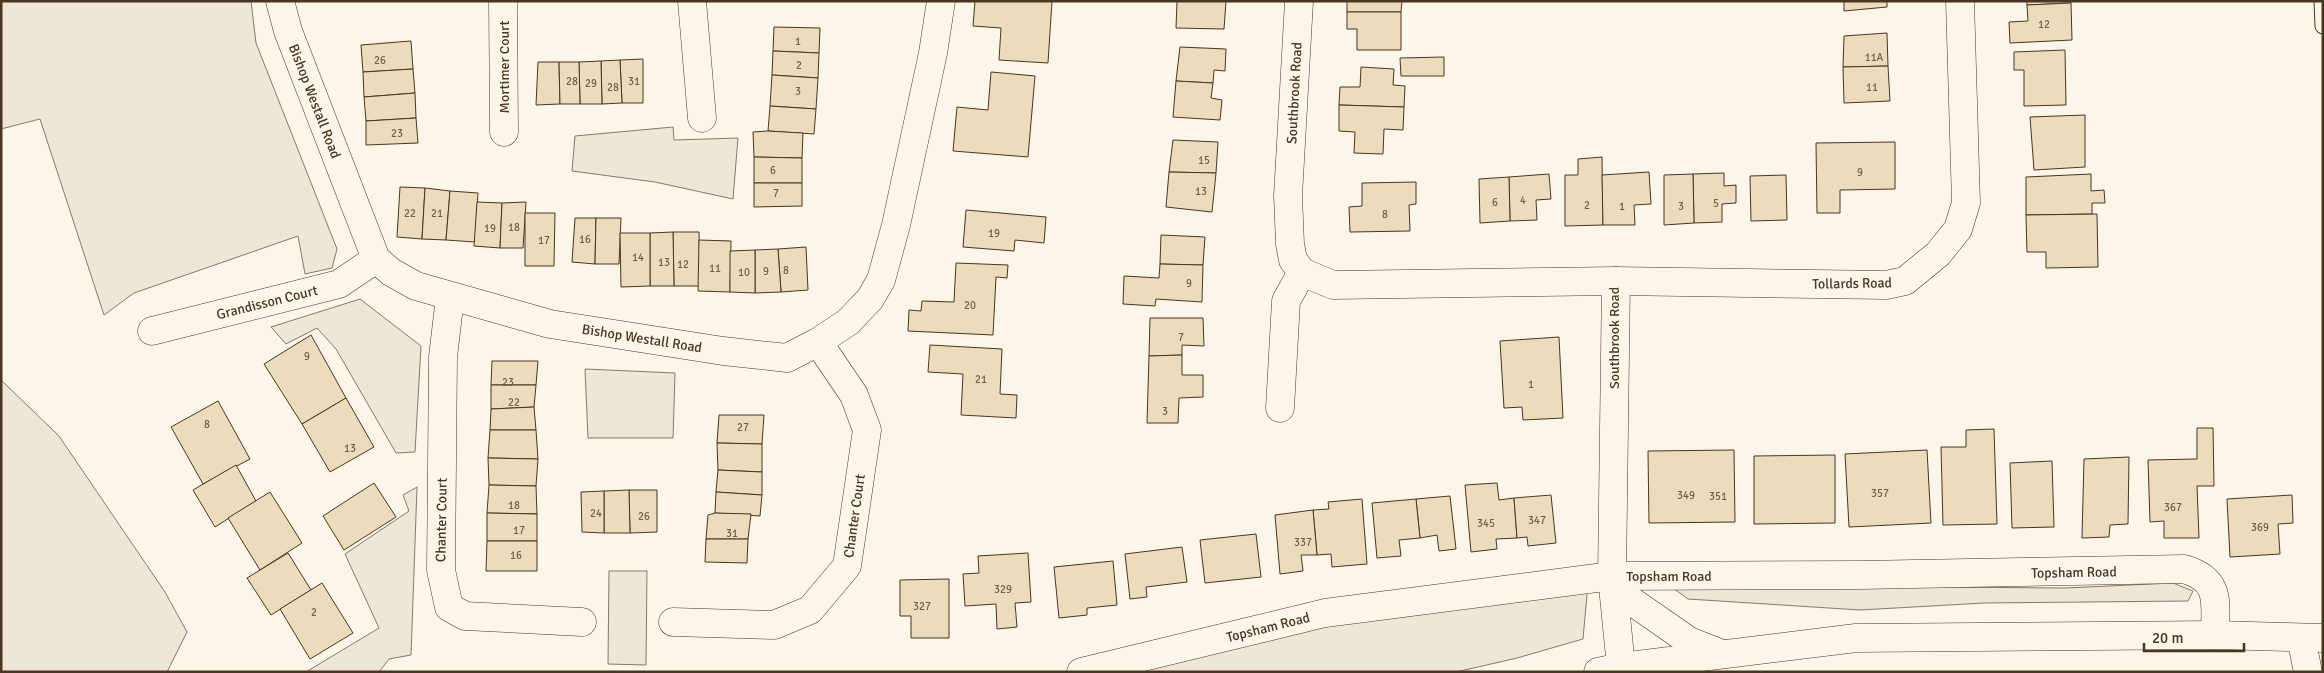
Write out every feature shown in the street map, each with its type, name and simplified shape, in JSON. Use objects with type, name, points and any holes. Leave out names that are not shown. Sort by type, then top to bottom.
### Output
[{"type":"street","name":"Bishop Westall Road","points":[[280,1],[288,31],[376,259],[391,272],[416,286],[550,324],[723,352],[787,358],[818,342],[848,322],[870,299],[881,280],[896,225],[933,53],[941,1]]},
{"type":"street","name":"Mortimer Court","points":[[503,1],[504,132]]},
{"type":"street","points":[[692,1],[702,118]]},
{"type":"street","name":"Southbrook Road","points":[[1299,1],[1288,196],[1290,244],[1293,260],[1302,272],[1333,285],[1616,281],[1613,582],[1610,669]]},
{"type":"street","name":"Tollards Road","points":[[1616,281],[1886,285],[1905,282],[1919,272],[1938,254],[1958,229],[1966,204],[1960,1]]},
{"type":"street","name":"Grandisson Court","points":[[152,331],[339,284],[376,259]]},
{"type":"street","points":[[1280,408],[1286,301],[1302,272]]},
{"type":"street","name":"Chanter Court","points":[[450,297],[443,357],[441,560],[449,607],[465,616],[582,622]]},
{"type":"street","name":"Chanter Court","points":[[673,622],[774,625],[810,610],[847,566],[867,430],[854,395],[818,342]]},
{"type":"street","name":"Topsham Road","points":[[1081,672],[1325,613],[1613,582],[2184,569],[2199,573],[2210,583],[2215,596],[2215,635]]},
{"type":"street","points":[[1613,582],[1689,641],[1722,654]]},
{"type":"street","points":[[1610,669],[1856,638],[2215,635],[2312,638],[2308,672]]},
{"type":"lane","points":[[2322,1],[2323,26]]},
{"type":"shaded area","points":[[1,1],[251,1],[256,43],[337,249],[332,268],[305,274],[298,236],[134,293],[104,315],[40,119],[1,129]]},
{"type":"shaded area","points":[[673,127],[674,140],[738,138],[733,199],[655,182],[572,171],[575,136]]},
{"type":"shaded area","points":[[360,299],[421,346],[415,452],[396,453],[336,349],[317,328],[286,344],[271,327]]},
{"type":"shaded area","points":[[585,369],[675,373],[673,438],[588,438]]},
{"type":"shaded area","points":[[1,380],[59,436],[165,592],[187,632],[167,672],[1,672]]},
{"type":"shaded area","points":[[417,487],[411,655],[389,659],[379,672],[306,672],[379,628],[345,554],[409,511],[403,495]]},
{"type":"shaded area","points":[[609,571],[647,571],[646,665],[608,664]]},
{"type":"shaded area","points":[[1584,580],[1587,595],[1583,639],[1517,658],[1456,672],[1125,672],[1239,642]]},
{"type":"shaded area","points":[[2173,583],[2193,591],[2188,601],[1984,603],[1860,610],[1688,599],[1669,585],[2065,588]]},
{"type":"building","points":[[975,1],[1052,1],[1048,63],[999,60],[1001,28],[973,26]]},
{"type":"building","points":[[1177,1],[1226,1],[1224,29],[1176,28]]},
{"type":"building","points":[[1347,1],[1402,1],[1401,12],[1347,12]]},
{"type":"building","points":[[1844,1],[1887,1],[1887,7],[1844,11]]},
{"type":"building","points":[[2027,1],[2071,1],[2071,3],[2027,5]]},
{"type":"building","points":[[2071,3],[2072,40],[2010,43],[2009,22],[2028,21],[2027,5]]},
{"type":"building","points":[[1347,12],[1401,12],[1401,50],[1357,50],[1357,29],[1347,29]]},
{"type":"building","points":[[774,27],[820,28],[819,53],[773,51]]},
{"type":"building","points":[[1887,33],[1888,66],[1843,67],[1844,36]]},
{"type":"building","points":[[411,41],[413,69],[363,72],[361,45]]},
{"type":"building","points":[[1180,47],[1226,49],[1225,71],[1214,70],[1213,83],[1176,81]]},
{"type":"building","points":[[2065,50],[2066,105],[2024,106],[2024,70],[2014,70],[2014,52]]},
{"type":"building","points":[[773,51],[819,53],[818,78],[772,75]]},
{"type":"building","points":[[1444,57],[1444,76],[1401,76],[1400,58]]},
{"type":"building","points":[[643,59],[643,103],[622,103],[620,60]]},
{"type":"building","points":[[620,60],[622,103],[602,104],[601,61]]},
{"type":"building","points":[[601,61],[602,104],[580,104],[579,62]]},
{"type":"building","points":[[538,62],[559,62],[560,104],[536,105]]},
{"type":"building","points":[[559,62],[579,62],[580,104],[560,104]]},
{"type":"building","points":[[1888,66],[1890,101],[1844,103],[1843,67]]},
{"type":"building","points":[[1361,67],[1394,69],[1393,85],[1405,86],[1404,107],[1339,105],[1340,87],[1360,87]]},
{"type":"building","points":[[413,69],[415,93],[364,97],[363,72]]},
{"type":"building","points":[[991,72],[1035,76],[1028,157],[953,151],[957,107],[988,110]]},
{"type":"building","points":[[772,75],[818,78],[816,109],[770,106]]},
{"type":"building","points":[[1176,81],[1213,83],[1211,98],[1222,100],[1220,120],[1173,117]]},
{"type":"building","points":[[415,93],[416,118],[366,121],[364,97]]},
{"type":"building","points":[[1339,105],[1404,107],[1403,130],[1384,129],[1383,154],[1354,153],[1355,132],[1339,131]]},
{"type":"building","points":[[770,106],[816,109],[814,134],[768,131]]},
{"type":"building","points":[[2085,115],[2085,167],[2034,170],[2030,117]]},
{"type":"building","points":[[416,118],[418,143],[366,145],[366,121]]},
{"type":"building","points":[[753,132],[803,133],[802,158],[754,157]]},
{"type":"building","points":[[1173,140],[1218,142],[1216,173],[1169,172]]},
{"type":"building","points":[[1895,142],[1895,189],[1840,190],[1840,213],[1817,213],[1816,143]]},
{"type":"building","points":[[754,157],[802,158],[802,183],[754,183]]},
{"type":"building","points":[[1602,157],[1603,225],[1565,226],[1565,175],[1578,175],[1578,159]]},
{"type":"building","points":[[1169,172],[1216,173],[1212,212],[1166,207]]},
{"type":"building","points":[[1649,172],[1651,204],[1634,205],[1635,225],[1603,225],[1602,175]]},
{"type":"building","points":[[1724,173],[1724,186],[1736,185],[1736,203],[1722,204],[1722,222],[1694,223],[1693,174]]},
{"type":"building","points":[[1549,174],[1551,199],[1536,200],[1537,220],[1510,221],[1509,177]]},
{"type":"building","points":[[1693,174],[1694,223],[1664,225],[1664,175]]},
{"type":"building","points":[[2091,174],[2091,191],[2104,190],[2105,203],[2092,203],[2092,214],[2026,215],[2026,177]]},
{"type":"building","points":[[1786,175],[1787,220],[1751,221],[1750,176]]},
{"type":"building","points":[[1509,177],[1510,221],[1480,223],[1479,179]]},
{"type":"building","points":[[1416,182],[1416,204],[1409,205],[1410,231],[1350,232],[1349,207],[1362,206],[1362,183]]},
{"type":"building","points":[[754,183],[802,183],[802,206],[754,207]]},
{"type":"building","points":[[400,187],[425,188],[422,239],[397,237]]},
{"type":"building","points":[[425,188],[450,191],[446,240],[422,239]]},
{"type":"building","points":[[450,191],[478,193],[475,242],[446,240]]},
{"type":"building","points":[[477,202],[502,203],[500,248],[474,246]]},
{"type":"building","points":[[526,202],[523,248],[500,248],[502,203]]},
{"type":"building","points":[[966,210],[1046,217],[1044,243],[1015,240],[1014,251],[963,247]]},
{"type":"building","points":[[525,213],[555,213],[554,266],[525,266]]},
{"type":"building","points":[[2097,214],[2098,267],[2046,268],[2046,252],[2027,252],[2026,215]]},
{"type":"building","points":[[575,218],[596,218],[595,264],[572,262]]},
{"type":"building","points":[[596,218],[621,218],[619,264],[595,264]]},
{"type":"building","points":[[673,232],[699,232],[700,286],[674,286]]},
{"type":"building","points":[[673,232],[674,286],[650,286],[650,233]]},
{"type":"building","points":[[620,233],[650,233],[650,286],[621,287]]},
{"type":"building","points":[[1161,235],[1205,237],[1203,265],[1160,264]]},
{"type":"building","points":[[699,240],[731,241],[730,292],[698,291]]},
{"type":"building","points":[[806,247],[808,290],[781,292],[778,249]]},
{"type":"building","points":[[778,249],[781,292],[755,293],[755,250]]},
{"type":"building","points":[[755,250],[755,293],[730,292],[730,251]]},
{"type":"building","points":[[956,263],[1008,265],[1007,278],[996,277],[993,335],[908,331],[909,310],[921,311],[922,301],[954,302]]},
{"type":"building","points":[[1160,264],[1203,265],[1202,302],[1156,299],[1155,306],[1123,304],[1124,276],[1159,278]]},
{"type":"building","points":[[1150,318],[1203,318],[1204,346],[1182,345],[1182,355],[1149,356]]},
{"type":"building","points":[[311,335],[346,398],[302,424],[264,364]]},
{"type":"building","points":[[1559,337],[1563,418],[1523,420],[1522,407],[1504,408],[1500,341]]},
{"type":"building","points":[[930,345],[1002,349],[1000,394],[1017,395],[1016,418],[961,415],[963,374],[928,372]]},
{"type":"building","points":[[1182,355],[1182,375],[1203,375],[1203,397],[1179,398],[1178,423],[1147,423],[1149,356]]},
{"type":"building","points":[[492,361],[538,361],[536,385],[491,385]]},
{"type":"building","points":[[491,385],[536,385],[534,407],[491,409]]},
{"type":"building","points":[[346,398],[374,447],[330,472],[302,424]]},
{"type":"building","points":[[218,401],[250,459],[203,484],[171,427]]},
{"type":"building","points":[[534,407],[536,430],[490,430],[491,409]]},
{"type":"building","points":[[719,415],[764,415],[762,444],[717,443]]},
{"type":"building","points":[[2197,428],[2213,428],[2214,486],[2197,486],[2199,538],[2164,538],[2164,521],[2150,522],[2148,460],[2197,459]]},
{"type":"building","points":[[1994,429],[1997,524],[1943,525],[1941,447],[1966,447],[1966,430]]},
{"type":"building","points":[[490,430],[536,430],[538,459],[488,458]]},
{"type":"building","points":[[717,443],[762,444],[762,472],[718,470]]},
{"type":"building","points":[[1734,450],[1735,522],[1649,523],[1648,451]]},
{"type":"building","points":[[1927,450],[1931,523],[1849,527],[1845,454]]},
{"type":"building","points":[[1835,455],[1835,523],[1754,524],[1754,456]]},
{"type":"building","points":[[2129,457],[2128,524],[2110,525],[2109,537],[2082,538],[2084,459]]},
{"type":"building","points":[[488,458],[538,459],[536,486],[489,485]]},
{"type":"building","points":[[2052,461],[2054,527],[2012,528],[2010,463]]},
{"type":"building","points":[[236,465],[256,501],[215,527],[193,490]]},
{"type":"building","points":[[718,470],[762,472],[762,495],[716,492]]},
{"type":"building","points":[[374,483],[396,517],[344,550],[323,516]]},
{"type":"building","points":[[1497,483],[1499,500],[1514,498],[1517,538],[1496,539],[1497,549],[1471,552],[1465,485]]},
{"type":"building","points":[[489,485],[536,486],[537,514],[487,513]]},
{"type":"building","points":[[629,490],[657,490],[657,532],[630,533]]},
{"type":"building","points":[[629,490],[630,533],[604,533],[604,491]]},
{"type":"building","points":[[604,491],[604,533],[582,532],[581,492]]},
{"type":"building","points":[[270,492],[302,543],[260,570],[228,518]]},
{"type":"building","points":[[716,492],[762,495],[760,516],[715,513]]},
{"type":"building","points":[[1551,495],[1556,543],[1528,546],[1527,537],[1517,538],[1514,498]]},
{"type":"building","points":[[2292,495],[2293,523],[2278,524],[2280,554],[2230,557],[2227,499]]},
{"type":"building","points":[[1450,496],[1456,549],[1439,551],[1437,535],[1420,538],[1416,499]]},
{"type":"building","points":[[1362,499],[1367,564],[1332,567],[1331,554],[1317,555],[1313,510],[1329,509],[1328,502]]},
{"type":"building","points":[[1416,499],[1420,538],[1399,540],[1401,556],[1377,558],[1372,503]]},
{"type":"building","points":[[1313,510],[1317,555],[1301,555],[1303,571],[1280,574],[1275,515]]},
{"type":"building","points":[[487,513],[537,514],[537,541],[487,541]]},
{"type":"building","points":[[715,513],[751,514],[748,539],[706,539],[708,515]]},
{"type":"building","points":[[1256,534],[1261,577],[1205,583],[1200,540]]},
{"type":"building","points":[[706,539],[748,539],[747,563],[705,562]]},
{"type":"building","points":[[487,541],[537,541],[537,571],[486,571]]},
{"type":"building","points":[[1182,547],[1187,582],[1146,587],[1147,597],[1130,599],[1125,554]]},
{"type":"building","points":[[288,553],[311,590],[271,615],[247,578]]},
{"type":"building","points":[[1028,553],[1031,602],[1015,603],[1017,627],[997,629],[996,604],[965,606],[963,574],[979,573],[978,556]]},
{"type":"building","points":[[1113,561],[1117,605],[1087,608],[1087,615],[1059,618],[1054,567]]},
{"type":"building","points":[[949,579],[949,638],[911,638],[911,616],[900,616],[900,580]]},
{"type":"building","points":[[322,583],[353,633],[310,659],[280,609]]}]
